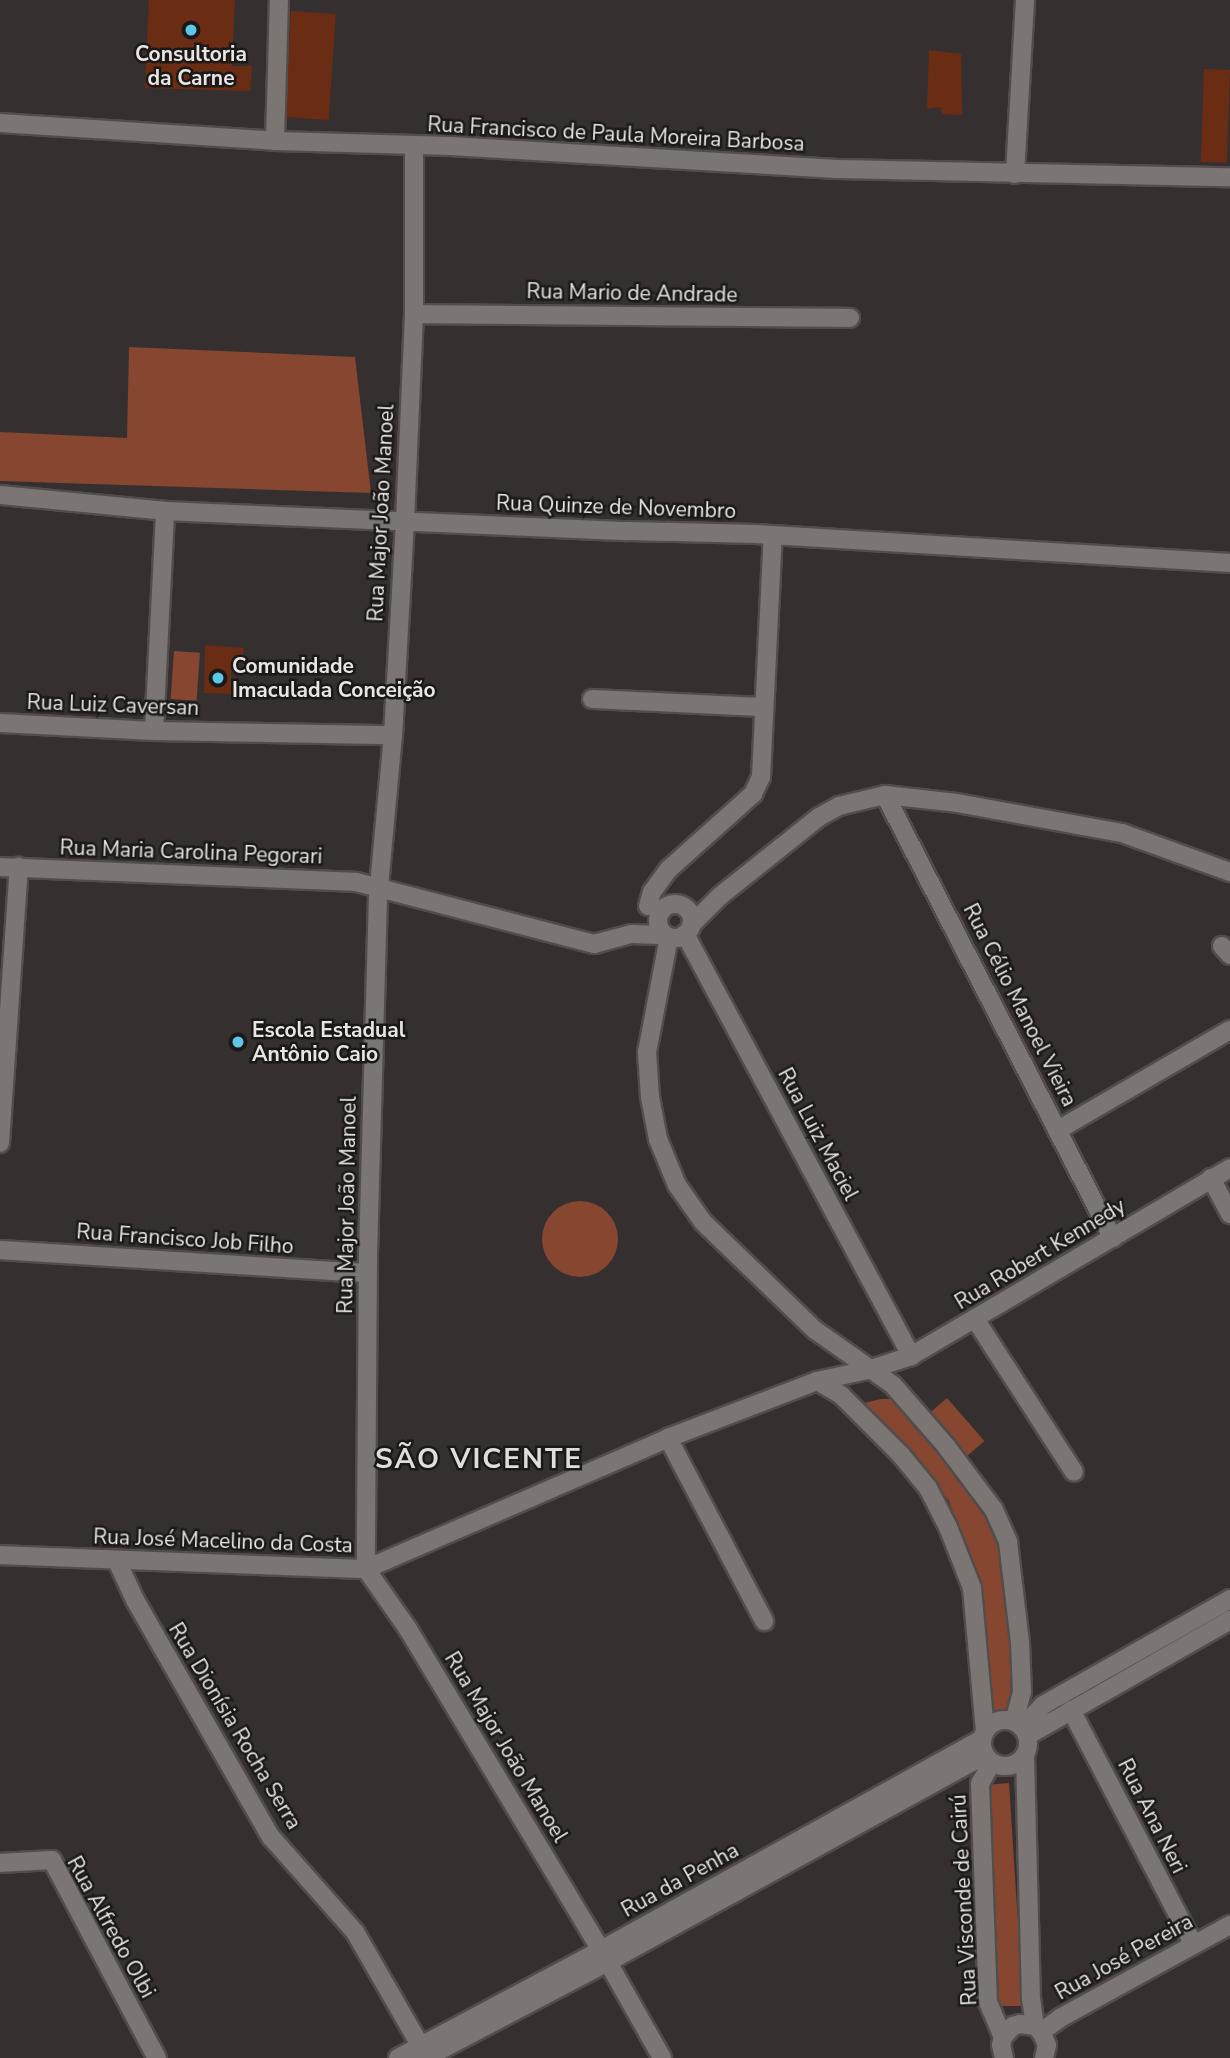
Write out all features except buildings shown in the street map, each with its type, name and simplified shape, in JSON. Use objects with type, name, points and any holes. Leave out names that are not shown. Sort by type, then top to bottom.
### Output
[{"type":"street","points":[[275,141],[279,0]]},
{"type":"street","points":[[1015,174],[1025,0]]},
{"type":"street","name":"Rua Francisco de Paula Moreira Barbosa","points":[[0,123],[275,141],[451,146],[836,169],[1230,177]]},
{"type":"street","name":"Rua Major João Manoel","points":[[414,146],[414,314],[405,521],[393,735],[379,886],[367,1273],[366,1569],[408,1629],[605,1956],[662,2058]]},
{"type":"street","name":"Rua Mario de Andrade","points":[[414,314],[850,318]]},
{"type":"street","name":"Rua Quinze de Novembro","points":[[0,495],[165,511],[773,535],[1230,563]]},
{"type":"street","points":[[154,731],[165,511]]},
{"type":"street","points":[[632,934],[648,906],[652,892],[669,869],[752,794],[761,777],[762,707],[773,535]]},
{"type":"street","points":[[592,699],[762,707]]},
{"type":"street","name":"Rua Luiz Caversan","points":[[0,723],[154,731],[393,735]]},
{"type":"street","points":[[1044,2058],[1047,2045],[1038,2029],[1031,1998],[1020,1643],[1008,1542],[994,1510],[946,1446],[892,1385],[815,1331],[703,1222],[677,1185],[658,1139],[650,1097],[647,1052],[677,933],[819,817],[839,806],[885,795],[957,803],[1122,833],[1230,872]]},
{"type":"street","name":"Rua Célio Manoel Vieira","points":[[885,795],[1113,1238]]},
{"type":"street","name":"Rua Maria Carolina Pegorari","points":[[0,867],[342,881],[379,886],[594,944],[632,934],[677,933]]},
{"type":"street","points":[[0,1143],[19,867]]},
{"type":"street","points":[[669,869],[673,905]]},
{"type":"street","points":[[648,906],[673,905],[697,898],[720,896]]},
{"type":"street","points":[[673,905],[658,920],[677,933]]},
{"type":"street","name":"Rua Luiz Maciel","points":[[673,905],[690,915],[677,933],[911,1356]]},
{"type":"street","points":[[1058,1130],[1230,1030]]},
{"type":"street","points":[[1224,1174],[1230,1214]]},
{"type":"street","name":"Rua Robert Kennedy","points":[[868,1370],[911,1356],[1224,1174]]},
{"type":"street","name":"Rua Francisco Job Filho","points":[[0,1250],[367,1273]]},
{"type":"street","points":[[975,1319],[1074,1472]]},
{"type":"street","name":"Rua José Macelino da Costa","points":[[0,1555],[366,1569],[667,1438],[817,1381],[868,1370]]},
{"type":"street","points":[[817,1381],[841,1395],[901,1455],[928,1488],[948,1527],[972,1588],[986,1747],[1009,1766],[1025,1755]]},
{"type":"street","points":[[667,1438],[764,1621]]},
{"type":"street","name":"Rua Dionísia Rocha Serra","points":[[117,1561],[135,1600],[271,1837],[355,1932],[425,2053]]},
{"type":"street","points":[[1021,1728],[1043,1705],[1230,1599]]},
{"type":"street","points":[[986,1747],[997,1721],[1021,1728],[1071,1710],[1230,1620]]},
{"type":"street","name":"Rua Ana Neri","points":[[1071,1710],[1193,1943]]},
{"type":"street","name":"Rua da Penha","points":[[398,2058],[425,2053],[986,1747]]},
{"type":"street","name":"Rua Visconde de Cairú","points":[[986,1747],[979,1784],[988,2002],[998,2051]]},
{"type":"street","name":"Rua Alfredo Olbi","points":[[0,1863],[52,1860],[157,2058]]},
{"type":"street","name":"Rua José Pereira","points":[[998,2051],[1013,2026],[1028,2024],[1038,2029],[1230,1925]]},
{"type":"shaded area","points":[[129,347],[355,357],[371,493],[0,481],[0,432],[127,438]]},
{"type":"shaded area","points":[[174,651],[200,653],[197,701],[171,699]]},
{"type":"shaded area","points":[[573,1201],[587,1201],[601,1207],[612,1218],[618,1239],[615,1254],[607,1266],[587,1277],[573,1277],[559,1271],[548,1260],[542,1246],[542,1232],[548,1218],[559,1207]]},
{"type":"shaded area","points":[[947,1398],[984,1441],[967,1456],[930,1413]]},
{"type":"shaded area","points":[[893,1399],[929,1436],[978,1498],[1000,1548],[1014,1641],[1011,1712],[983,1716],[971,1567],[949,1501],[906,1449],[860,1404]]},
{"type":"shaded area","points":[[1009,1783],[1025,2006],[997,2006],[985,1785]]},
{"type":"place","name":"Consultoria da Carne","points":[[191,30]]},
{"type":"place","name":"Comunidade Imaculada Conceição","points":[[218,678]]},
{"type":"place","name":"Escola Estadual Antônio Caio","points":[[238,1042]]},
{"type":"district","name":"SÃO VICENTE","points":[[479,1459]]}]
